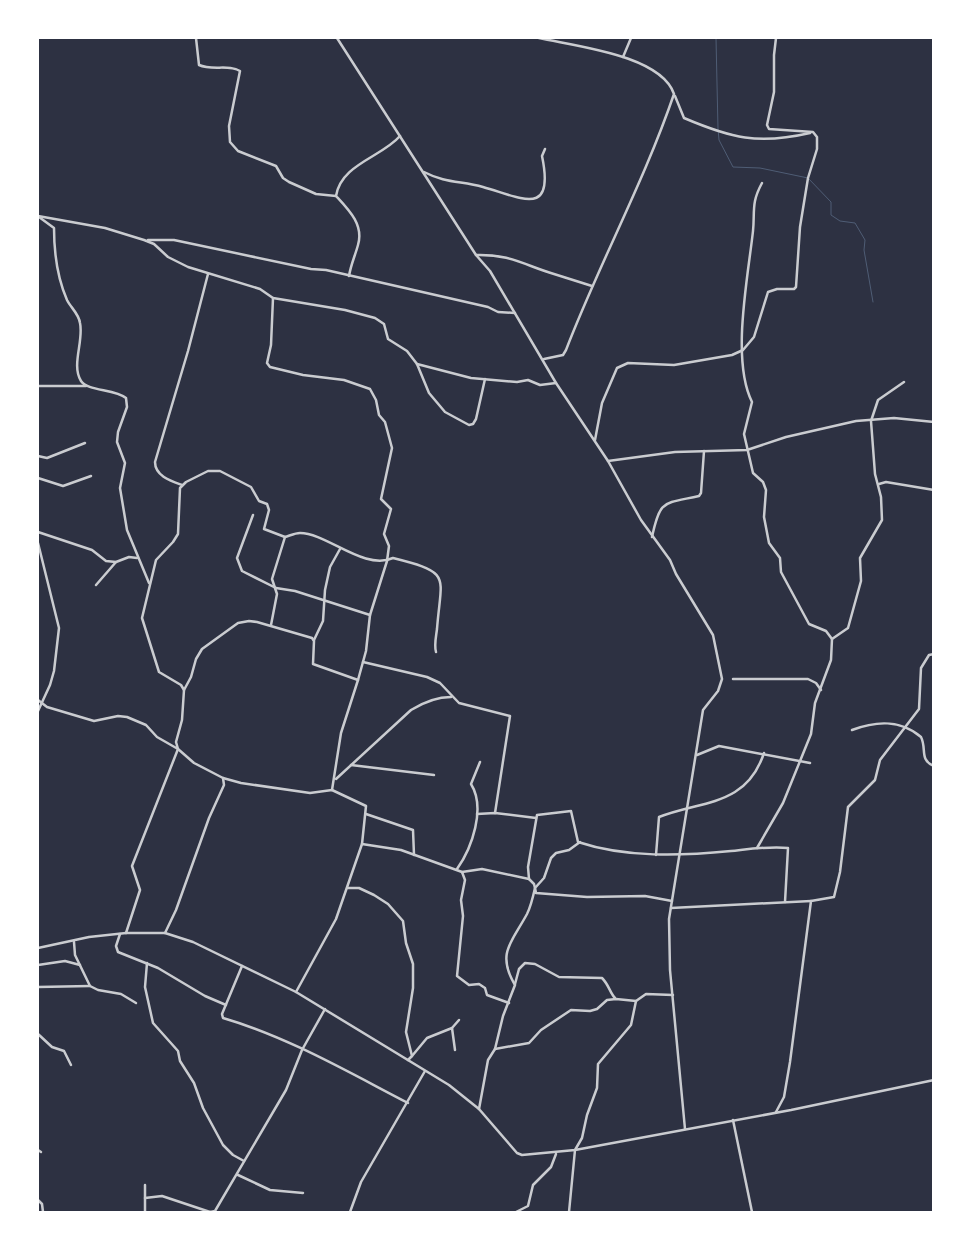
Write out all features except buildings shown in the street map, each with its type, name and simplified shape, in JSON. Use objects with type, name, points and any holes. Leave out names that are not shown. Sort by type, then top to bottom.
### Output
[{"type":"street","points":[[196,38],[199,65],[215,68],[234,68],[240,71],[229,126],[230,142],[238,151],[276,166],[283,178],[289,182],[316,194],[336,196],[356,219],[358,244],[351,260],[349,276]]},
{"type":"street","points":[[337,38],[476,255],[490,271],[544,359],[556,383],[608,461],[652,538],[670,560],[676,574],[713,635],[722,679],[718,691],[702,710],[697,755],[686,809],[671,908],[669,936],[685,1129]]},
{"type":"street","points":[[539,38],[622,57],[654,71],[672,87],[684,118],[730,136],[757,139],[788,138],[813,132]]},
{"type":"street","points":[[622,57],[631,38]]},
{"type":"street","points":[[594,440],[602,403],[617,368],[628,364],[674,365],[732,355],[743,350],[756,332],[768,292],[771,289],[791,290],[796,287],[800,227],[808,178],[817,149],[817,137],[813,132],[769,129],[767,125],[774,92],[776,38]]},
{"type":"street","points":[[544,359],[563,355],[566,350],[592,286],[634,198],[674,94]]},
{"type":"street","points":[[336,196],[342,183],[353,171],[370,156],[393,144],[400,136]]},
{"type":"street","points":[[422,171],[440,180],[482,186],[524,200],[533,200],[539,197],[546,184],[546,173],[542,156],[545,149]]},
{"type":"street","points":[[757,848],[782,803],[811,734],[814,708],[831,660],[832,639],[826,631],[809,624],[781,572],[780,558],[770,543],[764,517],[766,490],[763,482],[754,473],[744,434],[752,402],[746,390],[743,350],[746,276],[753,231],[752,213],[756,193],[762,183]]},
{"type":"street","points":[[38,216],[85,223],[144,240],[154,244],[168,257],[208,274],[260,289],[273,298],[346,310],[375,318],[384,324],[388,339],[407,352],[417,364],[424,384],[434,399],[454,418],[469,425],[473,424],[476,419],[485,379]]},
{"type":"street","points":[[38,216],[54,228],[53,248],[64,290],[80,322],[81,337],[78,372],[81,381],[87,386]]},
{"type":"street","points":[[144,240],[174,240],[349,276],[488,307],[498,312],[515,313]]},
{"type":"street","points":[[476,255],[502,256],[517,259],[592,286]]},
{"type":"street","points":[[182,485],[162,476],[155,467],[155,462],[186,358],[208,274]]},
{"type":"street","points":[[273,298],[271,345],[267,363],[270,367],[303,376],[360,384],[370,389],[376,400],[379,415],[385,422],[392,448],[381,499],[391,509],[384,534],[389,546],[387,561],[370,615],[363,662],[341,733],[332,790]]},
{"type":"street","points":[[417,364],[471,378],[528,380],[540,385],[556,383]]},
{"type":"street","points":[[832,639],[848,628],[862,581],[860,558],[882,520],[879,484],[875,474],[871,422],[878,400],[904,382]]},
{"type":"street","points":[[38,386],[87,386],[121,394],[126,398],[127,408],[118,432],[117,442],[125,463],[120,488],[127,530],[137,558],[150,584]]},
{"type":"street","points":[[608,461],[675,452],[748,450],[825,427],[856,421],[871,422],[894,418],[934,422]]},
{"type":"street","points":[[38,456],[47,458],[85,443]]},
{"type":"street","points":[[652,538],[658,512],[666,502],[699,496],[701,493],[704,450]]},
{"type":"street","points":[[184,690],[181,685],[159,672],[142,618],[156,560],[178,534],[179,491],[182,485],[208,471],[220,471],[251,487],[259,501],[268,504],[269,510],[264,530],[285,537],[299,532],[313,536],[358,556],[387,561],[393,558],[416,564],[438,575],[442,588],[438,606],[436,652]]},
{"type":"street","points":[[38,478],[63,486],[91,476]]},
{"type":"street","points":[[879,484],[886,482],[934,490]]},
{"type":"street","points":[[253,514],[237,558],[242,571],[276,588],[295,591],[370,615]]},
{"type":"street","points":[[38,532],[92,550],[106,561],[116,562]]},
{"type":"street","points":[[271,625],[278,594],[272,579],[285,537]]},
{"type":"street","points":[[38,543],[46,584],[59,628],[54,671],[38,711]]},
{"type":"street","points":[[340,549],[330,567],[324,601],[323,621],[314,641],[313,664],[358,680]]},
{"type":"street","points":[[96,585],[116,562],[124,557],[137,558]]},
{"type":"street","points":[[126,933],[140,890],[132,866],[178,749],[176,736],[182,720],[184,690],[192,677],[196,659],[202,649],[238,623],[249,621],[271,625],[312,638],[314,641]]},
{"type":"street","points":[[671,908],[811,901],[834,897],[840,872],[848,807],[875,780],[880,760],[919,709],[920,668],[929,655],[934,654]]},
{"type":"street","points":[[363,662],[427,677],[440,683],[459,703],[510,716],[495,813]]},
{"type":"street","points":[[733,679],[808,679],[816,682],[821,690]]},
{"type":"street","points":[[335,780],[411,710],[424,702],[440,697],[452,697]]},
{"type":"street","points":[[38,700],[94,721],[118,716],[127,717],[146,725],[157,738],[178,749],[194,763],[223,778],[282,790],[310,793],[332,790],[364,803],[366,814],[362,844],[348,888],[336,919],[296,992]]},
{"type":"street","points":[[852,730],[871,722],[906,726],[921,737],[924,758],[927,763],[934,766]]},
{"type":"street","points":[[697,755],[719,746],[810,763]]},
{"type":"street","points":[[656,854],[659,817],[725,798],[740,791],[764,753]]},
{"type":"street","points":[[457,869],[474,835],[477,814],[476,794],[470,784],[480,762]]},
{"type":"street","points":[[352,765],[434,775]]},
{"type":"street","points":[[165,934],[176,910],[209,818],[224,786],[223,778]]},
{"type":"street","points":[[528,879],[528,867],[536,818],[540,813],[572,811],[577,839],[580,842]]},
{"type":"street","points":[[477,814],[495,813],[536,818]]},
{"type":"street","points":[[366,814],[413,830],[414,855]]},
{"type":"street","points":[[515,986],[508,971],[507,947],[527,915],[534,888],[544,878],[551,858],[556,853],[569,850],[580,842],[656,854],[788,848],[785,902]]},
{"type":"street","points":[[362,844],[401,850],[462,872],[465,880],[461,900],[463,916],[458,976],[470,985],[479,984],[485,988],[488,995],[509,1003]]},
{"type":"street","points":[[462,872],[482,869],[528,879],[534,884],[536,893],[587,897],[645,896],[672,902]]},
{"type":"street","points":[[348,888],[359,888],[374,895],[388,904],[404,921],[406,943],[413,964],[413,988],[406,1032],[412,1056]]},
{"type":"street","points":[[776,1112],[784,1097],[790,1062],[811,901]]},
{"type":"street","points":[[38,948],[126,933],[165,934],[193,942],[296,992],[456,1090],[479,1109],[520,1155],[575,1150],[934,1080]]},
{"type":"street","points":[[120,934],[116,950],[147,963],[226,1006]]},
{"type":"street","points":[[74,942],[75,955],[82,965],[90,986]]},
{"type":"street","points":[[38,965],[66,961],[82,965]]},
{"type":"street","points":[[147,963],[144,982],[153,1023],[178,1051],[180,1061],[194,1083],[203,1108],[223,1145],[244,1162]]},
{"type":"street","points":[[479,1109],[488,1060],[495,1049],[503,1016],[515,986],[519,969],[525,963],[535,964],[559,977],[602,978],[609,984],[611,994],[616,998]]},
{"type":"street","points":[[242,966],[222,1016],[223,1018],[253,1027],[362,1077],[408,1103]]},
{"type":"street","points":[[38,987],[90,986],[98,990],[121,994],[136,1003]]},
{"type":"street","points":[[495,1049],[529,1043],[541,1030],[571,1010],[590,1011],[598,1008],[607,1000],[616,998],[636,1000],[646,994],[673,996]]},
{"type":"street","points":[[569,1212],[575,1150],[582,1138],[587,1115],[597,1088],[598,1064],[631,1026],[636,1000]]},
{"type":"street","points":[[145,1198],[162,1196],[210,1212],[214,1211],[238,1175],[286,1090],[302,1050],[324,1009]]},
{"type":"street","points":[[408,1060],[427,1038],[452,1028],[459,1020]]},
{"type":"street","points":[[452,1028],[455,1050]]},
{"type":"street","points":[[38,1034],[52,1047],[64,1051],[71,1065]]},
{"type":"street","points":[[350,1212],[361,1182],[425,1071]]},
{"type":"street","points":[[733,1120],[752,1212]]},
{"type":"street","points":[[516,1212],[528,1206],[533,1185],[551,1167],[557,1153]]},
{"type":"street","points":[[238,1175],[270,1190],[303,1192]]},
{"type":"street","points":[[144,1212],[145,1185]]},
{"type":"street","points":[[38,1200],[42,1204],[43,1212]]},
{"type":"waterway","points":[[716,38],[719,140],[733,167],[760,168],[808,178],[831,202],[831,215],[840,221],[855,223],[865,240],[864,250],[873,302]]}]
